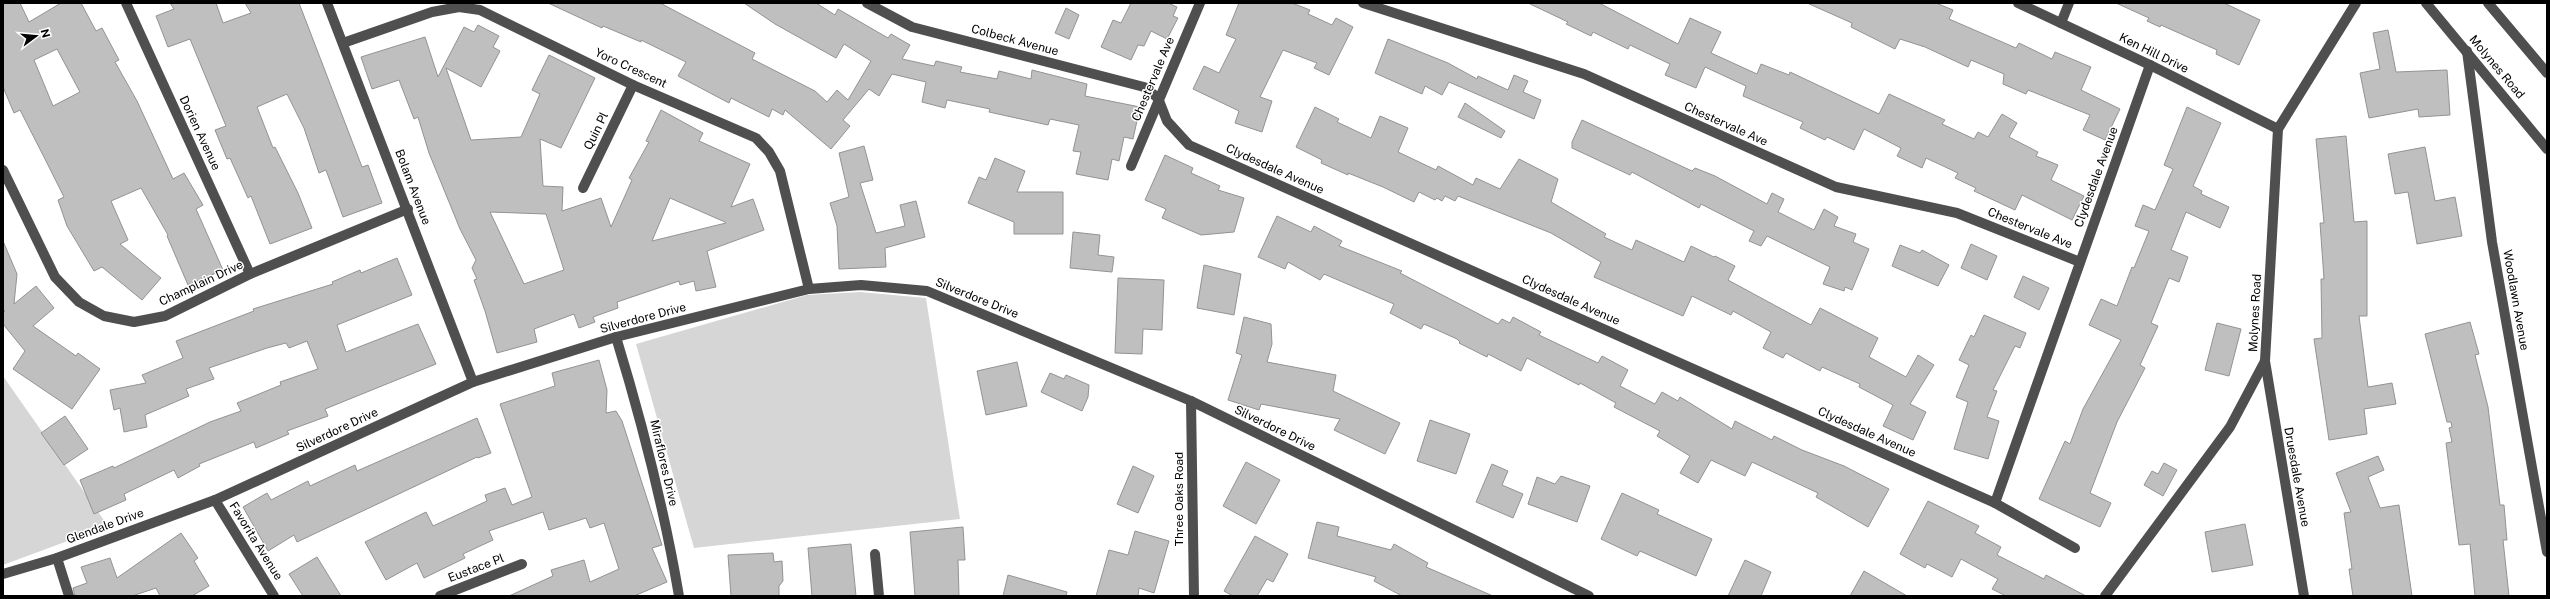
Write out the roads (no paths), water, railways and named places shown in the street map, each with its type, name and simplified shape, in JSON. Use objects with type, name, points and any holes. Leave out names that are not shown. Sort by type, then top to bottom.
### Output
[{"type":"street","name":"Dorien Avenue","points":[[126,3],[250,274]]},
{"type":"street","name":"Bolam Avenue","points":[[327,3],[408,209],[473,382]]},
{"type":"street","name":"Colbeck Avenue","points":[[867,3],[912,27],[1144,87],[1158,98]]},
{"type":"street","name":"Chestervale Ave","points":[[1131,166],[1158,98],[1200,3]]},
{"type":"street","name":"Chestervale Ave","points":[[1363,3],[1584,74],[1836,187],[1957,213],[2080,262]]},
{"type":"street","name":"Ken Hill Drive","points":[[2018,3],[2150,64],[2278,129]]},
{"type":"street","points":[[2061,23],[2069,3]]},
{"type":"street","name":"Molynes Road","points":[[2105,596],[2230,427],[2265,361],[2278,129],[2356,3]]},
{"type":"street","name":"Molynes Road","points":[[2426,3],[2547,149]]},
{"type":"street","points":[[2495,5],[2547,73]]},
{"type":"street","name":"Yoro Crescent","points":[[343,43],[432,12],[458,7],[480,10],[633,85],[756,138],[769,152],[780,171],[809,289]]},
{"type":"street","name":"Woodlawn Avenue","points":[[2467,51],[2492,242],[2547,552]]},
{"type":"street","name":"Clydesdale Avenue","points":[[1994,503],[2150,64]]},
{"type":"street","name":"Quin Pl","points":[[583,188],[633,85]]},
{"type":"street","name":"Clydesdale Avenue","points":[[1158,98],[1167,121],[1189,145],[1994,503],[2075,548]]},
{"type":"street","name":"Champlain Drive","points":[[3,170],[55,277],[79,302],[104,316],[134,322],[164,316],[250,274],[408,209]]},
{"type":"street","name":"Silverdore Drive","points":[[215,500],[473,382],[616,337],[809,289],[861,285],[927,291],[1191,401],[1589,596]]},
{"type":"street","name":"Miraflores Drive","points":[[616,337],[639,411],[659,494],[679,596]]},
{"type":"street","name":"Druesdale Avenue","points":[[2265,361],[2304,596]]},
{"type":"street","name":"Three Oaks Road","points":[[1191,401],[1194,596]]},
{"type":"street","name":"Glendale Drive","points":[[3,574],[58,558],[215,500]]},
{"type":"street","name":"Favorita Avenue","points":[[215,500],[274,596]]},
{"type":"street","points":[[875,554],[880,596]]},
{"type":"street","points":[[58,558],[69,596]]},
{"type":"street","name":"Eustace Pl","points":[[440,596],[522,564]]}]
